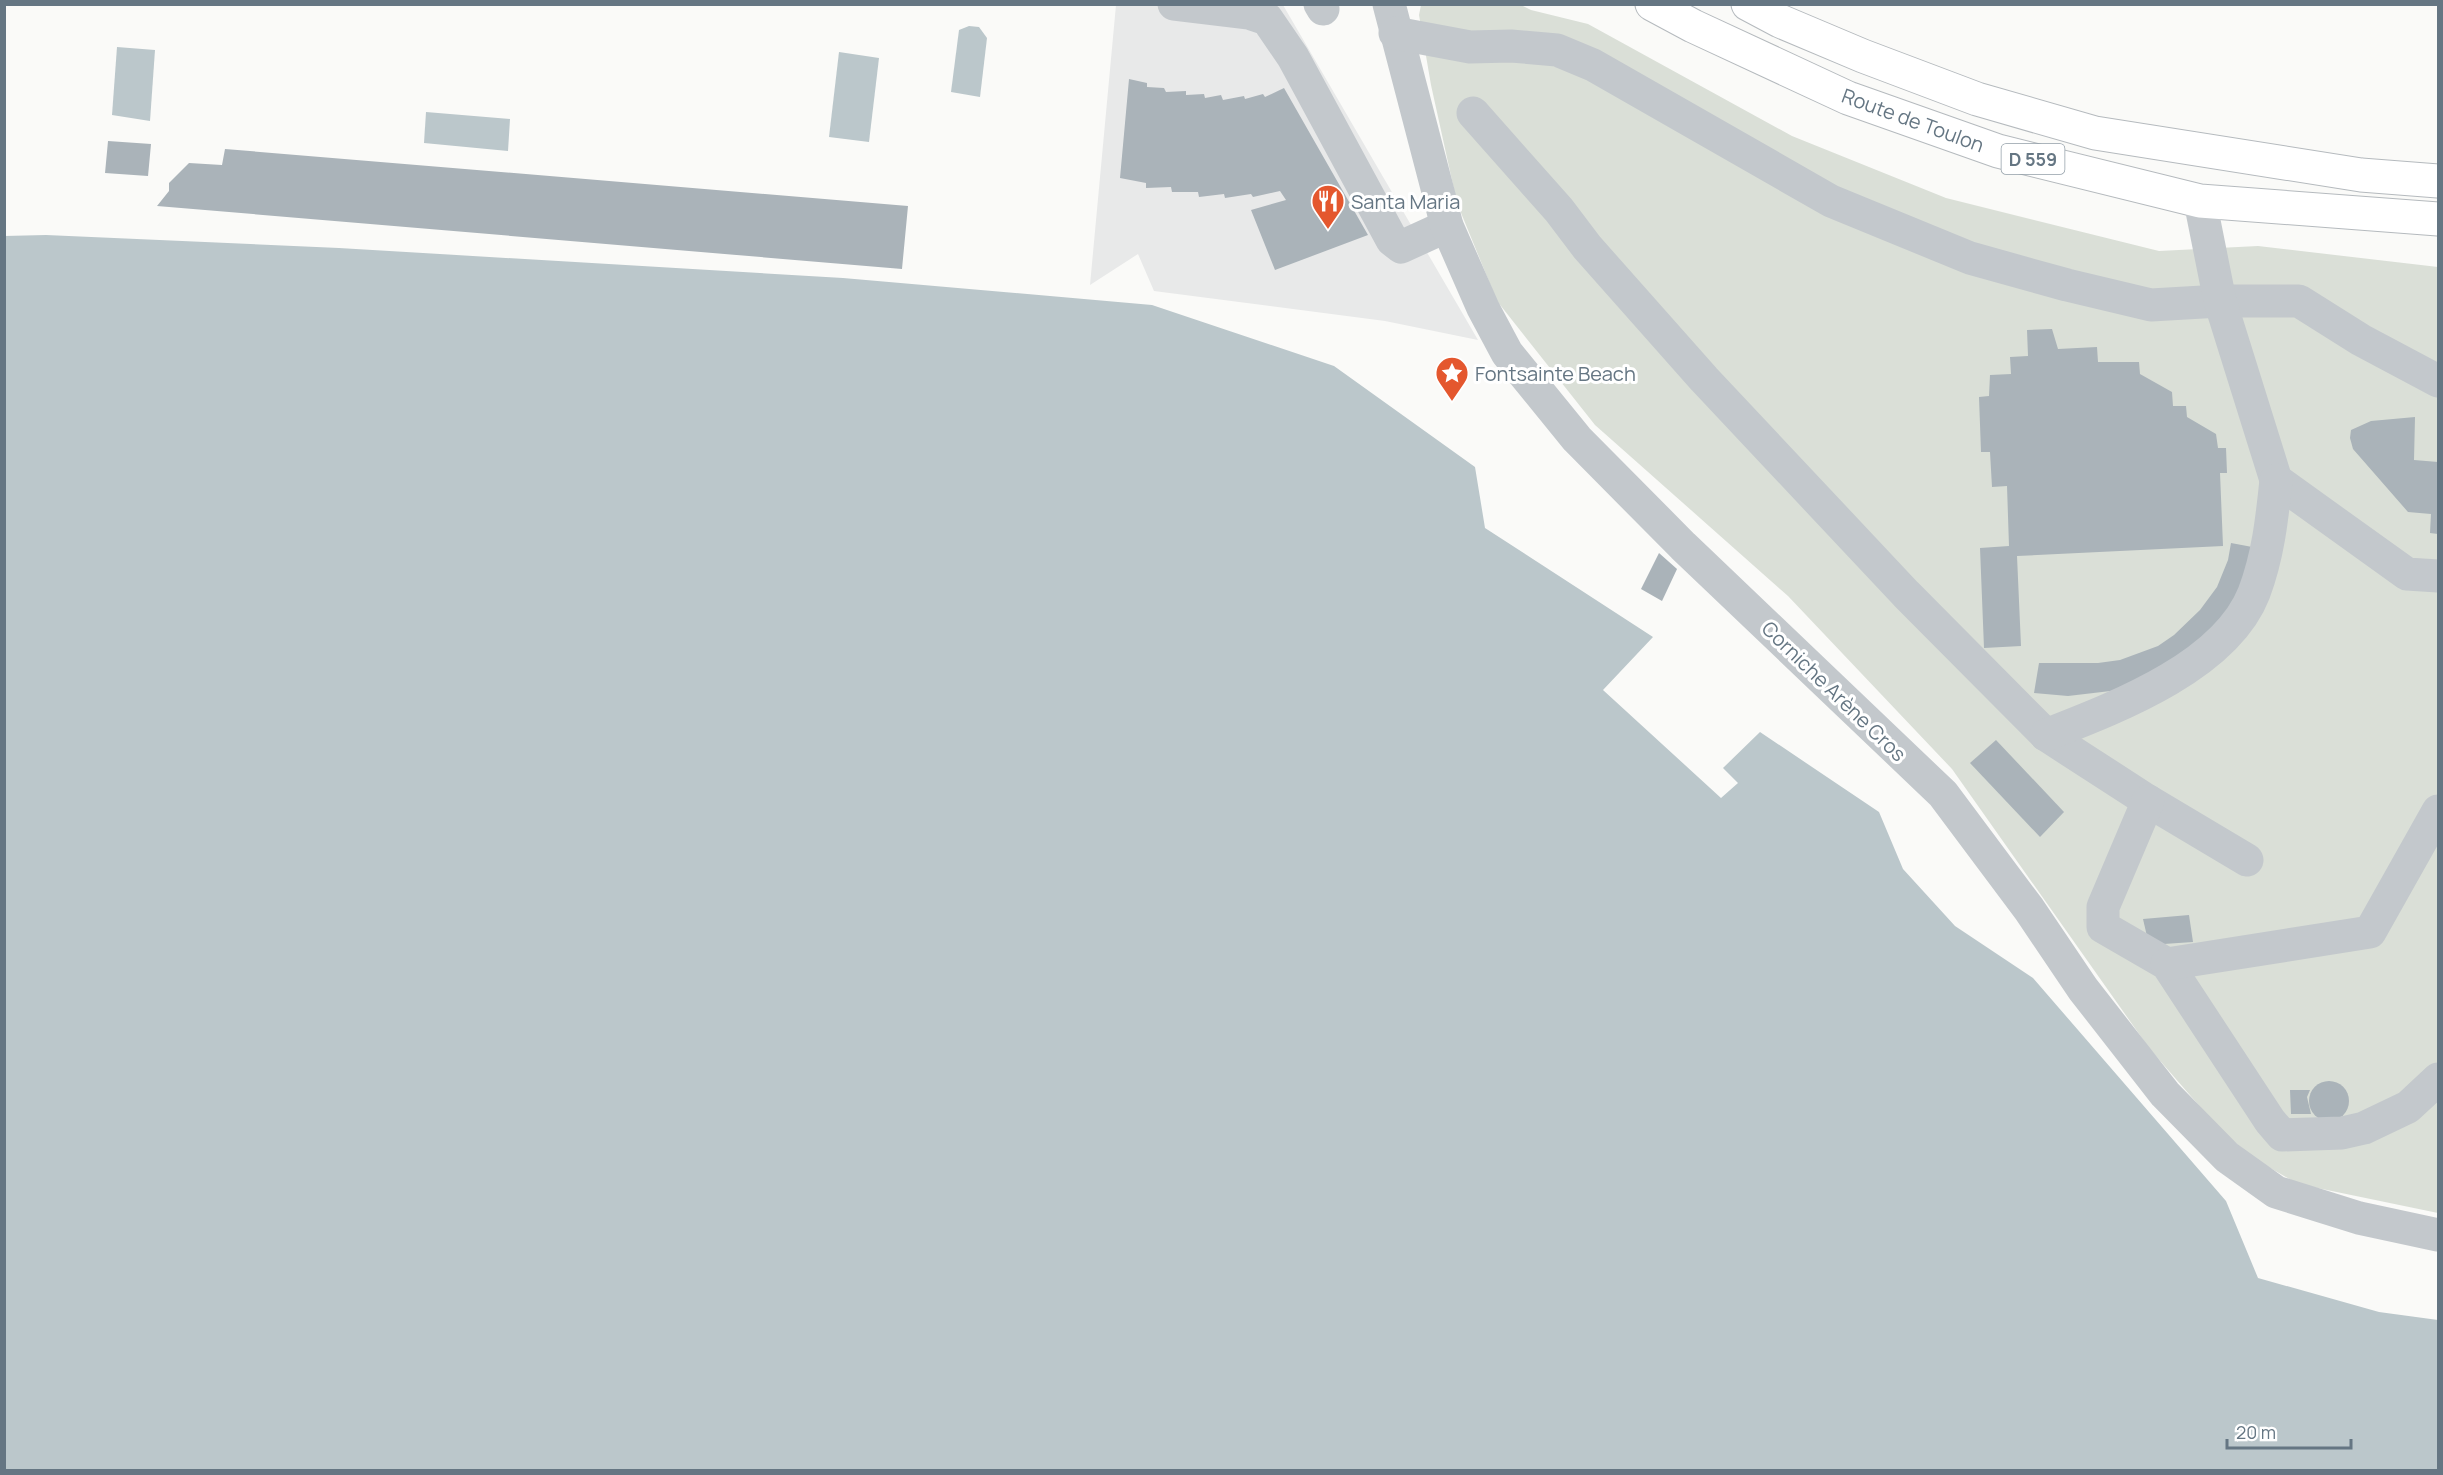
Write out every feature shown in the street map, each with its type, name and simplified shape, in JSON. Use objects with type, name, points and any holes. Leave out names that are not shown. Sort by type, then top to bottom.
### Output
[{"type":"main road","name":"Route de Toulon","points":[[1652,4],[1693,26],[1848,98],[1998,151],[2200,201],[2439,219]]},
{"type":"main road","name":"D 559","points":[[1748,4],[1780,21],[1873,60],[1977,99],[2095,133],[2361,175],[2439,181]]},
{"type":"street","points":[[1174,4],[1249,12],[1267,20],[1293,57],[1392,240],[1401,247],[1447,226]]},
{"type":"street","points":[[1392,19],[1470,46],[1511,46],[1557,50],[1593,65],[1831,201],[1992,264],[2151,305],[2220,301],[2299,301],[2361,340],[2439,381]]},
{"type":"street","name":"Corniche Arène Cros","points":[[1392,19],[1447,226],[1483,308],[1507,353],[1577,439],[1683,546],[1943,794],[2029,909],[2082,989],[2165,1094],[2227,1157],[2276,1192],[2359,1218],[2439,1235]]},
{"type":"street","points":[[1473,112],[1559,210],[1587,247],[1712,388],[1906,594],[2046,735],[2148,801],[2247,860]]},
{"type":"street","points":[[2046,735],[2130,701],[2189,668],[2232,628],[2253,595],[2268,549],[2276,480],[2220,301],[2200,201]]},
{"type":"street","points":[[2276,480],[2407,573],[2439,576]]},
{"type":"street","points":[[2148,801],[2103,908],[2103,927],[2167,964],[2282,1135],[2342,1133],[2364,1128],[2408,1107],[2439,1079]]},
{"type":"street","points":[[2167,964],[2370,933],[2439,811]]},
{"type":"shaded area","points":[[1519,4],[1531,10],[1588,24],[1792,136],[1946,198],[2159,251],[2258,246],[2438,267],[2438,1213],[2298,1184],[2258,1161],[2222,1132],[2149,1048],[1952,769],[1788,596],[1595,425],[1497,301],[1457,203],[1431,85],[1419,15],[1421,5]]},
{"type":"shaded area","points":[[1116,5],[1283,5],[1478,340],[1385,321],[1154,291],[1138,254],[1090,285]]},
{"type":"shaded area","points":[[969,26],[979,27],[987,38],[980,97],[951,92],[959,30]]},
{"type":"shaded area","points":[[117,47],[155,50],[150,121],[112,115]]},
{"type":"shaded area","points":[[839,52],[879,58],[869,142],[829,137]]},
{"type":"shaded area","points":[[426,112],[510,119],[508,151],[424,143]]},
{"type":"shaded area","points":[[46,235],[339,248],[843,278],[1152,305],[1334,366],[1475,467],[1485,528],[1653,637],[1603,690],[1721,798],[1738,783],[1723,768],[1760,732],[1879,812],[1903,869],[1955,926],[2033,978],[2226,1201],[2258,1278],[2379,1312],[2438,1320],[2438,1470],[5,1470],[4,236]]},
{"type":"building","points":[[1129,79],[1147,83],[1147,87],[1164,88],[1166,92],[1186,91],[1186,95],[1204,94],[1205,98],[1221,95],[1223,100],[1244,96],[1245,99],[1263,94],[1265,97],[1284,88],[1368,235],[1275,270],[1251,210],[1286,200],[1280,191],[1253,197],[1251,194],[1225,198],[1224,194],[1199,197],[1198,192],[1172,192],[1171,187],[1146,188],[1146,183],[1120,178]]},
{"type":"building","points":[[108,141],[151,144],[148,176],[105,173]]},
{"type":"building","points":[[225,149],[908,206],[902,269],[157,206],[169,191],[169,183],[189,163],[222,165]]},
{"type":"building","points":[[2052,329],[2058,349],[2097,347],[2098,362],[2139,362],[2140,374],[2172,392],[2173,406],[2186,406],[2187,417],[2216,434],[2218,448],[2226,448],[2227,473],[2220,473],[2223,546],[2017,556],[2021,646],[1984,648],[1980,548],[2009,546],[2007,486],[1992,487],[1990,452],[1981,452],[1979,397],[1989,396],[1990,375],[2011,374],[2010,357],[2028,356],[2027,330]]},
{"type":"building","points":[[2415,417],[2414,460],[2438,462],[2438,534],[2430,533],[2431,514],[2408,512],[2353,449],[2350,438],[2351,430],[2371,421]]},
{"type":"building","points":[[2231,543],[2263,549],[2229,626],[2119,690],[2068,696],[2034,693],[2039,663],[2098,663],[2120,660],[2158,646],[2174,635],[2200,610],[2217,587],[2228,560]]},
{"type":"building","points":[[1659,553],[1677,569],[1662,601],[1641,589]]},
{"type":"building","points":[[1996,740],[2064,812],[2040,837],[1970,763]]},
{"type":"building","points":[[2189,915],[2193,942],[2149,945],[2143,919]]},
{"type":"building","points":[[2329,1081],[2343,1087],[2349,1101],[2343,1115],[2329,1121],[2315,1115],[2309,1101],[2315,1087]]},
{"type":"building","points":[[2290,1090],[2310,1090],[2307,1097],[2311,1114],[2291,1114]]},
{"type":"place","name":"Santa Maria","points":[[1328,230]]},
{"type":"place","name":"Fontsainte Beach","points":[[1452,402]]}]
